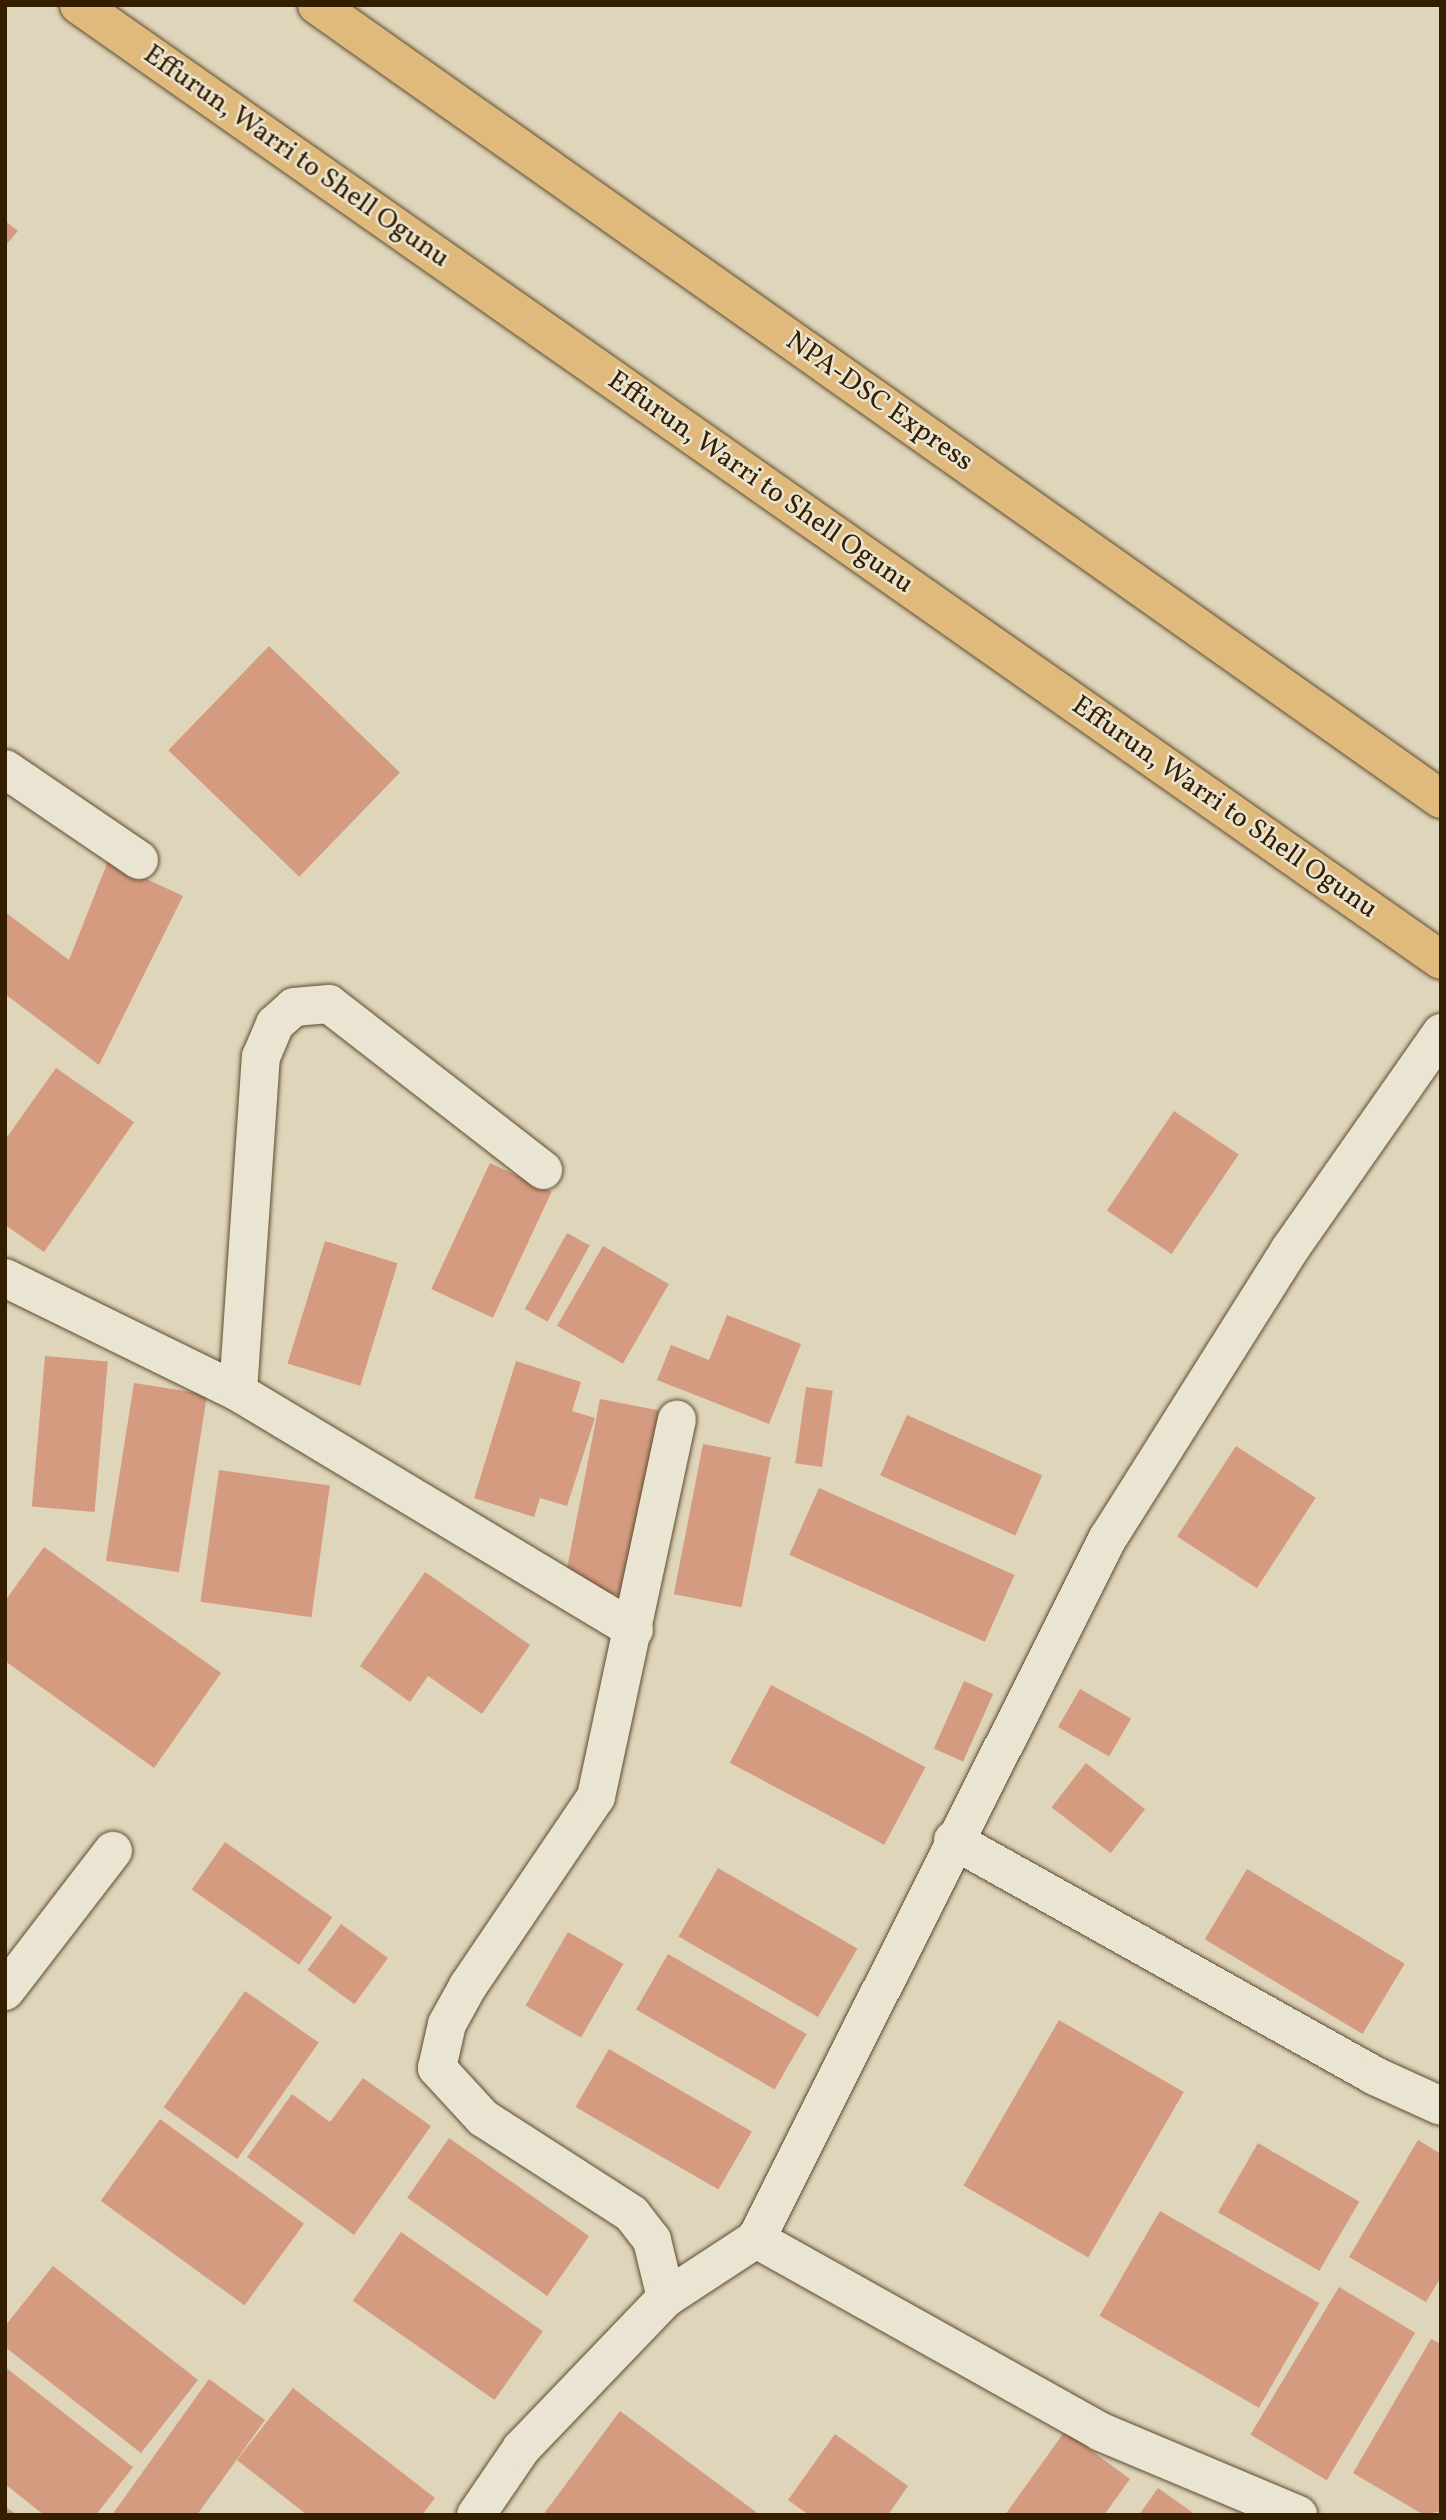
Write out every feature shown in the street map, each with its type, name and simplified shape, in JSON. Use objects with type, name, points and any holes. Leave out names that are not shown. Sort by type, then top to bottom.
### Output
[{"type":"main road","name":"Effurun, Warri to Shell Ogunu","points":[[79,5],[1441,961]]},
{"type":"main road","name":"NPA-DSC Express","points":[[317,5],[1441,799]]},
{"type":"street","points":[[5,769],[139,860]]},
{"type":"street","points":[[238,1392],[261,1057],[275,1024],[294,1007],[329,1004],[543,1170]]},
{"type":"street","points":[[476,2515],[521,2449],[666,2298],[756,2239],[953,1840],[1108,1538],[1290,1249],[1441,1033]]},
{"type":"street","points":[[5,1278],[238,1392],[635,1630]]},
{"type":"street","points":[[666,2298],[652,2240],[632,2214],[483,2118],[438,2068],[447,2024],[468,1986],[596,1797],[635,1630],[677,1420]]},
{"type":"street","points":[[953,1840],[1375,2076],[1441,2106]]},
{"type":"street","points":[[5,1992],[113,1851]]},
{"type":"street","points":[[756,2239],[1101,2432],[1298,2515]]},
{"type":"building","points":[[5,221],[18,231],[5,246]]},
{"type":"building","points":[[269,646],[400,772],[299,877],[168,750]]},
{"type":"building","points":[[108,861],[183,896],[99,1065],[5,994],[5,912],[69,960]]},
{"type":"building","points":[[56,1068],[134,1122],[44,1252],[5,1225],[5,1140]]},
{"type":"building","points":[[1174,1111],[1239,1155],[1172,1254],[1107,1210]]},
{"type":"building","points":[[490,1163],[552,1192],[493,1318],[431,1289]]},
{"type":"building","points":[[567,1233],[590,1246],[548,1322],[525,1309]]},
{"type":"building","points":[[325,1241],[398,1263],[360,1386],[288,1363]]},
{"type":"building","points":[[603,1246],[669,1284],[623,1364],[557,1326]]},
{"type":"building","points":[[727,1315],[801,1344],[769,1424],[657,1380],[671,1345],[709,1360]]},
{"type":"building","points":[[45,1356],[108,1361],[95,1512],[32,1506]]},
{"type":"building","points":[[516,1361],[581,1382],[572,1411],[595,1418],[567,1506],[540,1498],[534,1517],[474,1498]]},
{"type":"building","points":[[134,1383],[207,1395],[179,1572],[106,1561]]},
{"type":"building","points":[[806,1387],[833,1391],[822,1467],[795,1463]]},
{"type":"building","points":[[600,1399],[670,1413],[634,1598],[564,1585]]},
{"type":"building","points":[[907,1415],[1042,1475],[1015,1535],[880,1475]]},
{"type":"building","points":[[703,1444],[771,1457],[742,1607],[674,1594]]},
{"type":"building","points":[[1236,1446],[1316,1498],[1257,1588],[1177,1537]]},
{"type":"building","points":[[219,1470],[330,1486],[311,1617],[200,1602]]},
{"type":"building","points":[[819,1488],[1014,1575],[985,1642],[789,1555]]},
{"type":"building","points":[[44,1547],[221,1673],[154,1768],[5,1661],[5,1601]]},
{"type":"building","points":[[425,1572],[530,1645],[482,1714],[428,1676],[410,1702],[360,1666]]},
{"type":"building","points":[[964,1681],[993,1694],[963,1762],[934,1749]]},
{"type":"building","points":[[771,1685],[926,1767],[884,1845],[730,1763]]},
{"type":"building","points":[[1080,1689],[1131,1718],[1109,1757],[1058,1727]]},
{"type":"building","points":[[1086,1763],[1145,1809],[1111,1853],[1052,1807]]},
{"type":"building","points":[[225,1842],[332,1917],[299,1965],[192,1890]]},
{"type":"building","points":[[718,1868],[857,1948],[818,2017],[678,1936]]},
{"type":"building","points":[[1247,1869],[1405,1964],[1362,2034],[1205,1939]]},
{"type":"building","points":[[341,1924],[388,1958],[354,2004],[307,1970]]},
{"type":"building","points":[[568,1932],[623,1964],[581,2038],[526,2006]]},
{"type":"building","points":[[668,1954],[807,2034],[775,2089],[636,2009]]},
{"type":"building","points":[[245,1991],[319,2043],[237,2159],[164,2107]]},
{"type":"building","points":[[1059,2020],[1184,2092],[1088,2257],[964,2185]]},
{"type":"building","points":[[609,2049],[752,2132],[718,2190],[575,2107]]},
{"type":"building","points":[[363,2078],[431,2126],[354,2235],[247,2157],[292,2094],[330,2122]]},
{"type":"building","points":[[160,2119],[304,2224],[245,2305],[101,2201]]},
{"type":"building","points":[[449,2138],[589,2236],[547,2296],[407,2198]]},
{"type":"building","points":[[1418,2140],[1441,2154],[1441,2277],[1426,2302],[1349,2257]]},
{"type":"building","points":[[1258,2143],[1359,2202],[1319,2271],[1218,2212]]},
{"type":"building","points":[[1160,2211],[1319,2303],[1259,2408],[1100,2316]]},
{"type":"building","points":[[401,2232],[543,2331],[495,2400],[353,2301]]},
{"type":"building","points":[[53,2266],[198,2380],[141,2453],[5,2347],[5,2326]]},
{"type":"building","points":[[1339,2287],[1415,2333],[1327,2480],[1250,2434]]},
{"type":"building","points":[[1431,2339],[1441,2344],[1441,2511],[1424,2515],[1353,2473]]},
{"type":"building","points":[[5,2367],[133,2467],[96,2515],[44,2515],[5,2484]]},
{"type":"building","points":[[209,2379],[265,2420],[197,2515],[112,2515]]},
{"type":"building","points":[[293,2388],[435,2498],[422,2515],[307,2515],[237,2460]]},
{"type":"building","points":[[620,2411],[760,2515],[543,2515]]},
{"type":"building","points":[[1065,2431],[1130,2479],[1104,2515],[1005,2515]]},
{"type":"building","points":[[835,2434],[908,2486],[888,2515],[809,2515],[788,2500]]},
{"type":"building","points":[[1158,2488],[1196,2515],[1139,2515]]},
{"type":"building","points":[[5,2506],[17,2515],[5,2515]]}]
